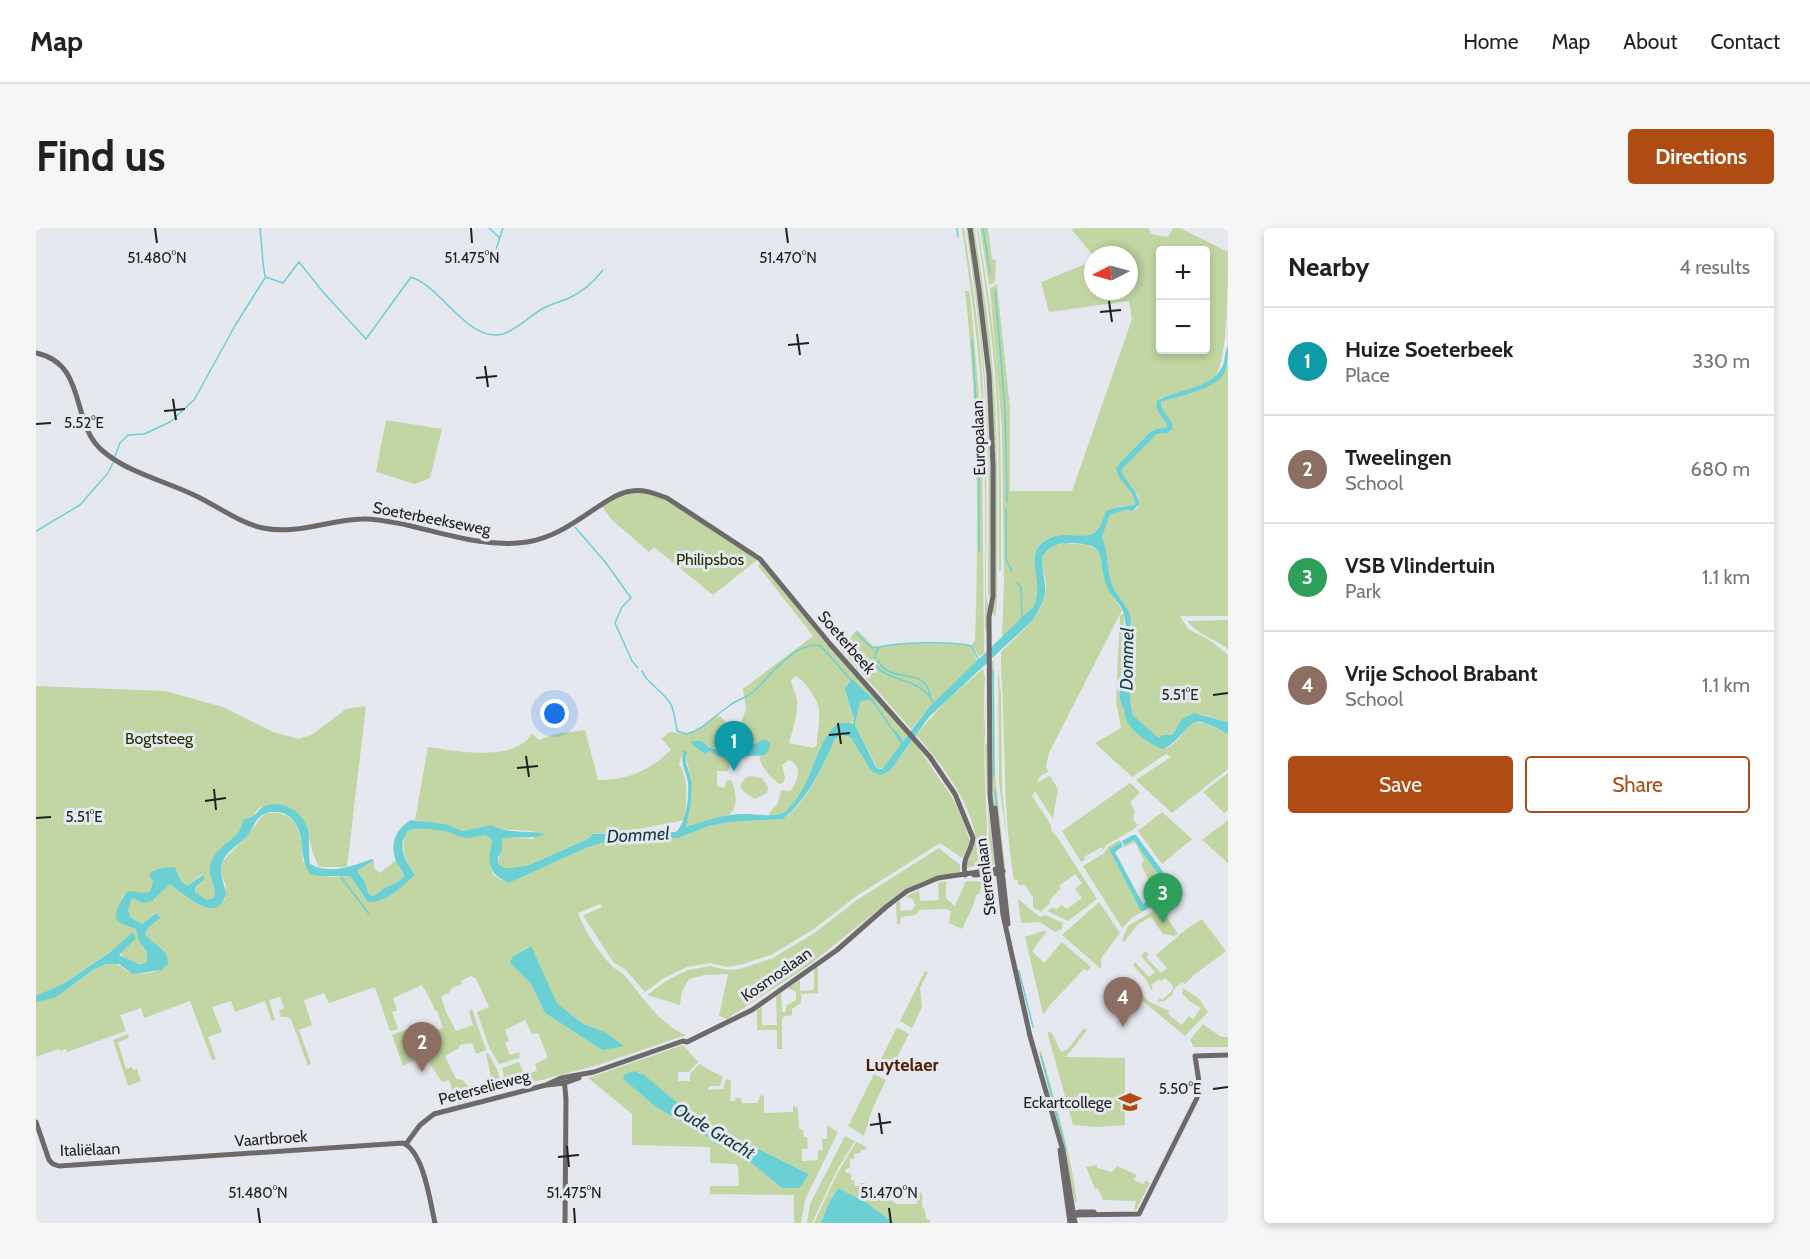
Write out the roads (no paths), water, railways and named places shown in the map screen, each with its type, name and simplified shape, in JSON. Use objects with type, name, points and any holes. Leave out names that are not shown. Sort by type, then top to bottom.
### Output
[{"type":"street","name":"Europalaan","points":[[970,228],[984,325],[991,429],[993,596],[989,617],[989,649]]},
{"type":"street","name":"Soeterbeekseweg","points":[[36,352],[64,368],[71,378],[84,423],[91,438],[103,452],[130,467],[195,495],[260,527],[278,531],[296,530],[363,518],[394,522],[495,544],[527,542],[561,531],[611,498],[633,490],[651,492],[667,498],[760,559]]},
{"type":"street","name":"Soeterbeek","points":[[760,559],[830,644],[916,740],[946,780],[962,808],[973,841],[963,861],[967,875]]},
{"type":"street","name":"Sterrenlaan","points":[[989,649],[990,786],[1013,964],[1027,1020],[1036,1042],[1040,1068],[1060,1140],[1073,1217],[1070,1223]]},
{"type":"street","name":"Kosmoslaan","points":[[564,1080],[684,1041],[687,1042],[734,1020],[752,1010],[837,950],[907,891],[938,878],[1000,871]]},
{"type":"street","points":[[1073,1217],[1099,1214],[1139,1214],[1197,1098],[1199,1082],[1195,1056],[1228,1054]]},
{"type":"street","points":[[564,1080],[565,1223]]},
{"type":"street","name":"Peterselieweg","points":[[406,1144],[420,1125],[434,1114],[564,1080]]},
{"type":"street","name":"Italiëlaan","points":[[36,1122],[49,1160],[55,1165],[78,1166],[138,1161]]},
{"type":"street","name":"Vaartbroek","points":[[138,1161],[393,1142],[406,1144]]},
{"type":"street","points":[[406,1144],[413,1149],[418,1159],[435,1223]]},
{"type":"water","name":"Dommel","points":[[1228,346],[1226,368],[1218,380],[1195,392],[1161,402],[1173,429],[1168,433],[1157,434],[1121,470],[1137,495],[1139,504],[1133,511],[1125,510],[1110,515],[1102,537],[1112,584],[1131,617],[1129,687],[1133,715],[1159,738],[1162,735],[1172,735],[1182,719],[1194,713],[1228,722],[1228,734],[1208,724],[1196,722],[1174,742],[1162,749],[1134,731],[1126,719],[1119,695],[1122,686],[1126,637],[1123,611],[1107,588],[1101,559],[1096,549],[1082,544],[1061,544],[1050,548],[1042,557],[1045,596],[1032,621],[929,717],[890,771],[881,775],[872,772],[851,738],[841,734],[835,739],[807,792],[783,819],[729,822],[709,826],[678,838],[602,843],[588,847],[509,883],[492,871],[490,855],[492,840],[489,837],[483,835],[466,838],[444,831],[410,830],[402,845],[405,858],[415,875],[388,897],[368,902],[350,876],[310,874],[306,867],[298,828],[287,815],[276,812],[267,813],[259,818],[247,836],[224,859],[221,871],[226,894],[222,903],[216,907],[208,908],[200,905],[170,884],[152,901],[143,903],[132,898],[128,910],[131,918],[142,924],[156,913],[160,918],[148,928],[145,934],[163,950],[168,958],[168,964],[162,970],[133,974],[119,964],[106,964],[93,970],[54,998],[36,1002],[36,996],[63,984],[110,952],[133,932],[136,938],[119,955],[139,964],[147,963],[147,952],[139,941],[136,929],[116,919],[119,905],[126,893],[129,891],[150,892],[153,882],[149,874],[161,868],[175,867],[181,881],[187,886],[203,875],[205,879],[195,888],[195,892],[206,900],[214,898],[210,865],[214,856],[237,834],[244,819],[252,817],[268,805],[287,806],[302,818],[308,830],[310,864],[333,869],[374,860],[357,871],[365,882],[368,893],[372,896],[398,882],[404,876],[396,860],[393,846],[398,831],[411,820],[445,824],[462,831],[491,825],[504,830],[546,834],[502,839],[498,864],[506,868],[527,866],[590,838],[592,834],[676,832],[683,822],[688,801],[688,782],[682,759],[684,750],[687,752],[686,761],[692,788],[686,827],[729,815],[773,815],[784,812],[803,789],[823,743],[835,726],[853,724],[854,716],[845,689],[852,679],[874,700],[860,701],[855,725],[875,765],[878,769],[882,769],[901,744],[894,733],[896,731],[903,741],[930,706],[1033,607],[1037,597],[1036,550],[1042,543],[1057,536],[1093,534],[1100,527],[1106,511],[1135,504],[1132,494],[1119,477],[1116,467],[1149,433],[1167,427],[1157,410],[1158,400],[1201,385],[1216,376],[1223,366]]},
{"type":"water","points":[[764,739],[770,743],[769,750],[765,755],[755,756],[719,757],[709,751],[705,754],[691,744],[692,741],[702,741],[710,748],[729,751],[745,748]]},
{"type":"water","points":[[1136,835],[1175,888],[1159,900],[1157,897],[1167,887],[1134,840],[1124,845],[1122,841]]},
{"type":"water","points":[[1121,842],[1123,846],[1115,852],[1143,904],[1155,898],[1157,901],[1144,911],[1141,911],[1109,849]]},
{"type":"water","points":[[531,946],[557,1003],[583,1024],[603,1031],[624,1046],[602,1050],[545,1013],[531,984],[510,963],[513,956]]},
{"type":"water","name":"Oude Gracht","points":[[635,1071],[644,1075],[694,1117],[809,1174],[800,1188],[782,1188],[749,1161],[656,1107],[623,1079],[624,1075]]},
{"type":"water","points":[[838,1188],[867,1203],[894,1223],[821,1222]]},
{"type":"waterway","points":[[260,228],[265,276]]},
{"type":"waterway","points":[[489,228],[499,237]]},
{"type":"waterway","points":[[492,262],[503,228]]},
{"type":"waterway","points":[[957,228],[958,237]]},
{"type":"waterway","points":[[983,228],[990,273]]},
{"type":"waterway","points":[[266,277],[283,283],[299,262],[366,339],[411,277],[434,291],[467,323],[490,335],[508,332],[545,307],[578,293],[603,270]]},
{"type":"waterway","points":[[115,456],[120,443],[128,435],[144,434],[170,422],[194,400],[236,324],[265,278]]},
{"type":"waterway","points":[[995,290],[1005,408],[1007,502]]},
{"type":"waterway","points":[[972,339],[979,450],[979,551]]},
{"type":"waterway","points":[[36,531],[80,505],[108,473],[113,463]]},
{"type":"waterway","points":[[1006,509],[1006,560],[1012,571]]},
{"type":"waterway","points":[[575,527],[606,563],[631,598],[622,607],[615,623],[632,661],[638,668]]},
{"type":"waterway","points":[[1017,582],[1021,588],[1022,618]]},
{"type":"waterway","points":[[856,633],[872,648],[878,647]]},
{"type":"waterway","points":[[933,702],[923,690],[879,669],[875,663],[879,647],[926,643],[962,644],[972,646],[979,661]]},
{"type":"waterway","points":[[642,671],[670,703],[677,731],[686,734],[698,729],[750,694],[784,661],[802,648],[812,645],[821,646],[851,680]]},
{"type":"waterway","points":[[878,661],[888,671],[919,679],[928,688],[930,696]]},
{"type":"waterway","points":[[993,671],[994,777]]},
{"type":"waterway","points":[[872,700],[895,733]]},
{"type":"waterway","points":[[995,790],[997,808]]},
{"type":"waterway","points":[[341,877],[369,914]]},
{"type":"waterway","points":[[1019,971],[1033,1027]]},
{"type":"waterway","points":[[1041,1056],[1066,1150]]},
{"type":"place","name":"Huize Soeterbeek","points":[[734,771]]},
{"type":"place","name":"VSB Vlindertuin","points":[[1163,923]]},
{"type":"place","name":"Vrije School Brabant","points":[[1123,1027]]},
{"type":"place","name":"Tweelingen","points":[[422,1072]]},
{"type":"place","name":"Eckartcollege","points":[[1130,1102]]},
{"type":"district","name":"Luytelaer","points":[[902,1065]]},
{"type":"park label","name":"Philipsbos","points":[[710,559]]},
{"type":"park label","name":"Bogtsteeg","points":[[159,738]]}]
